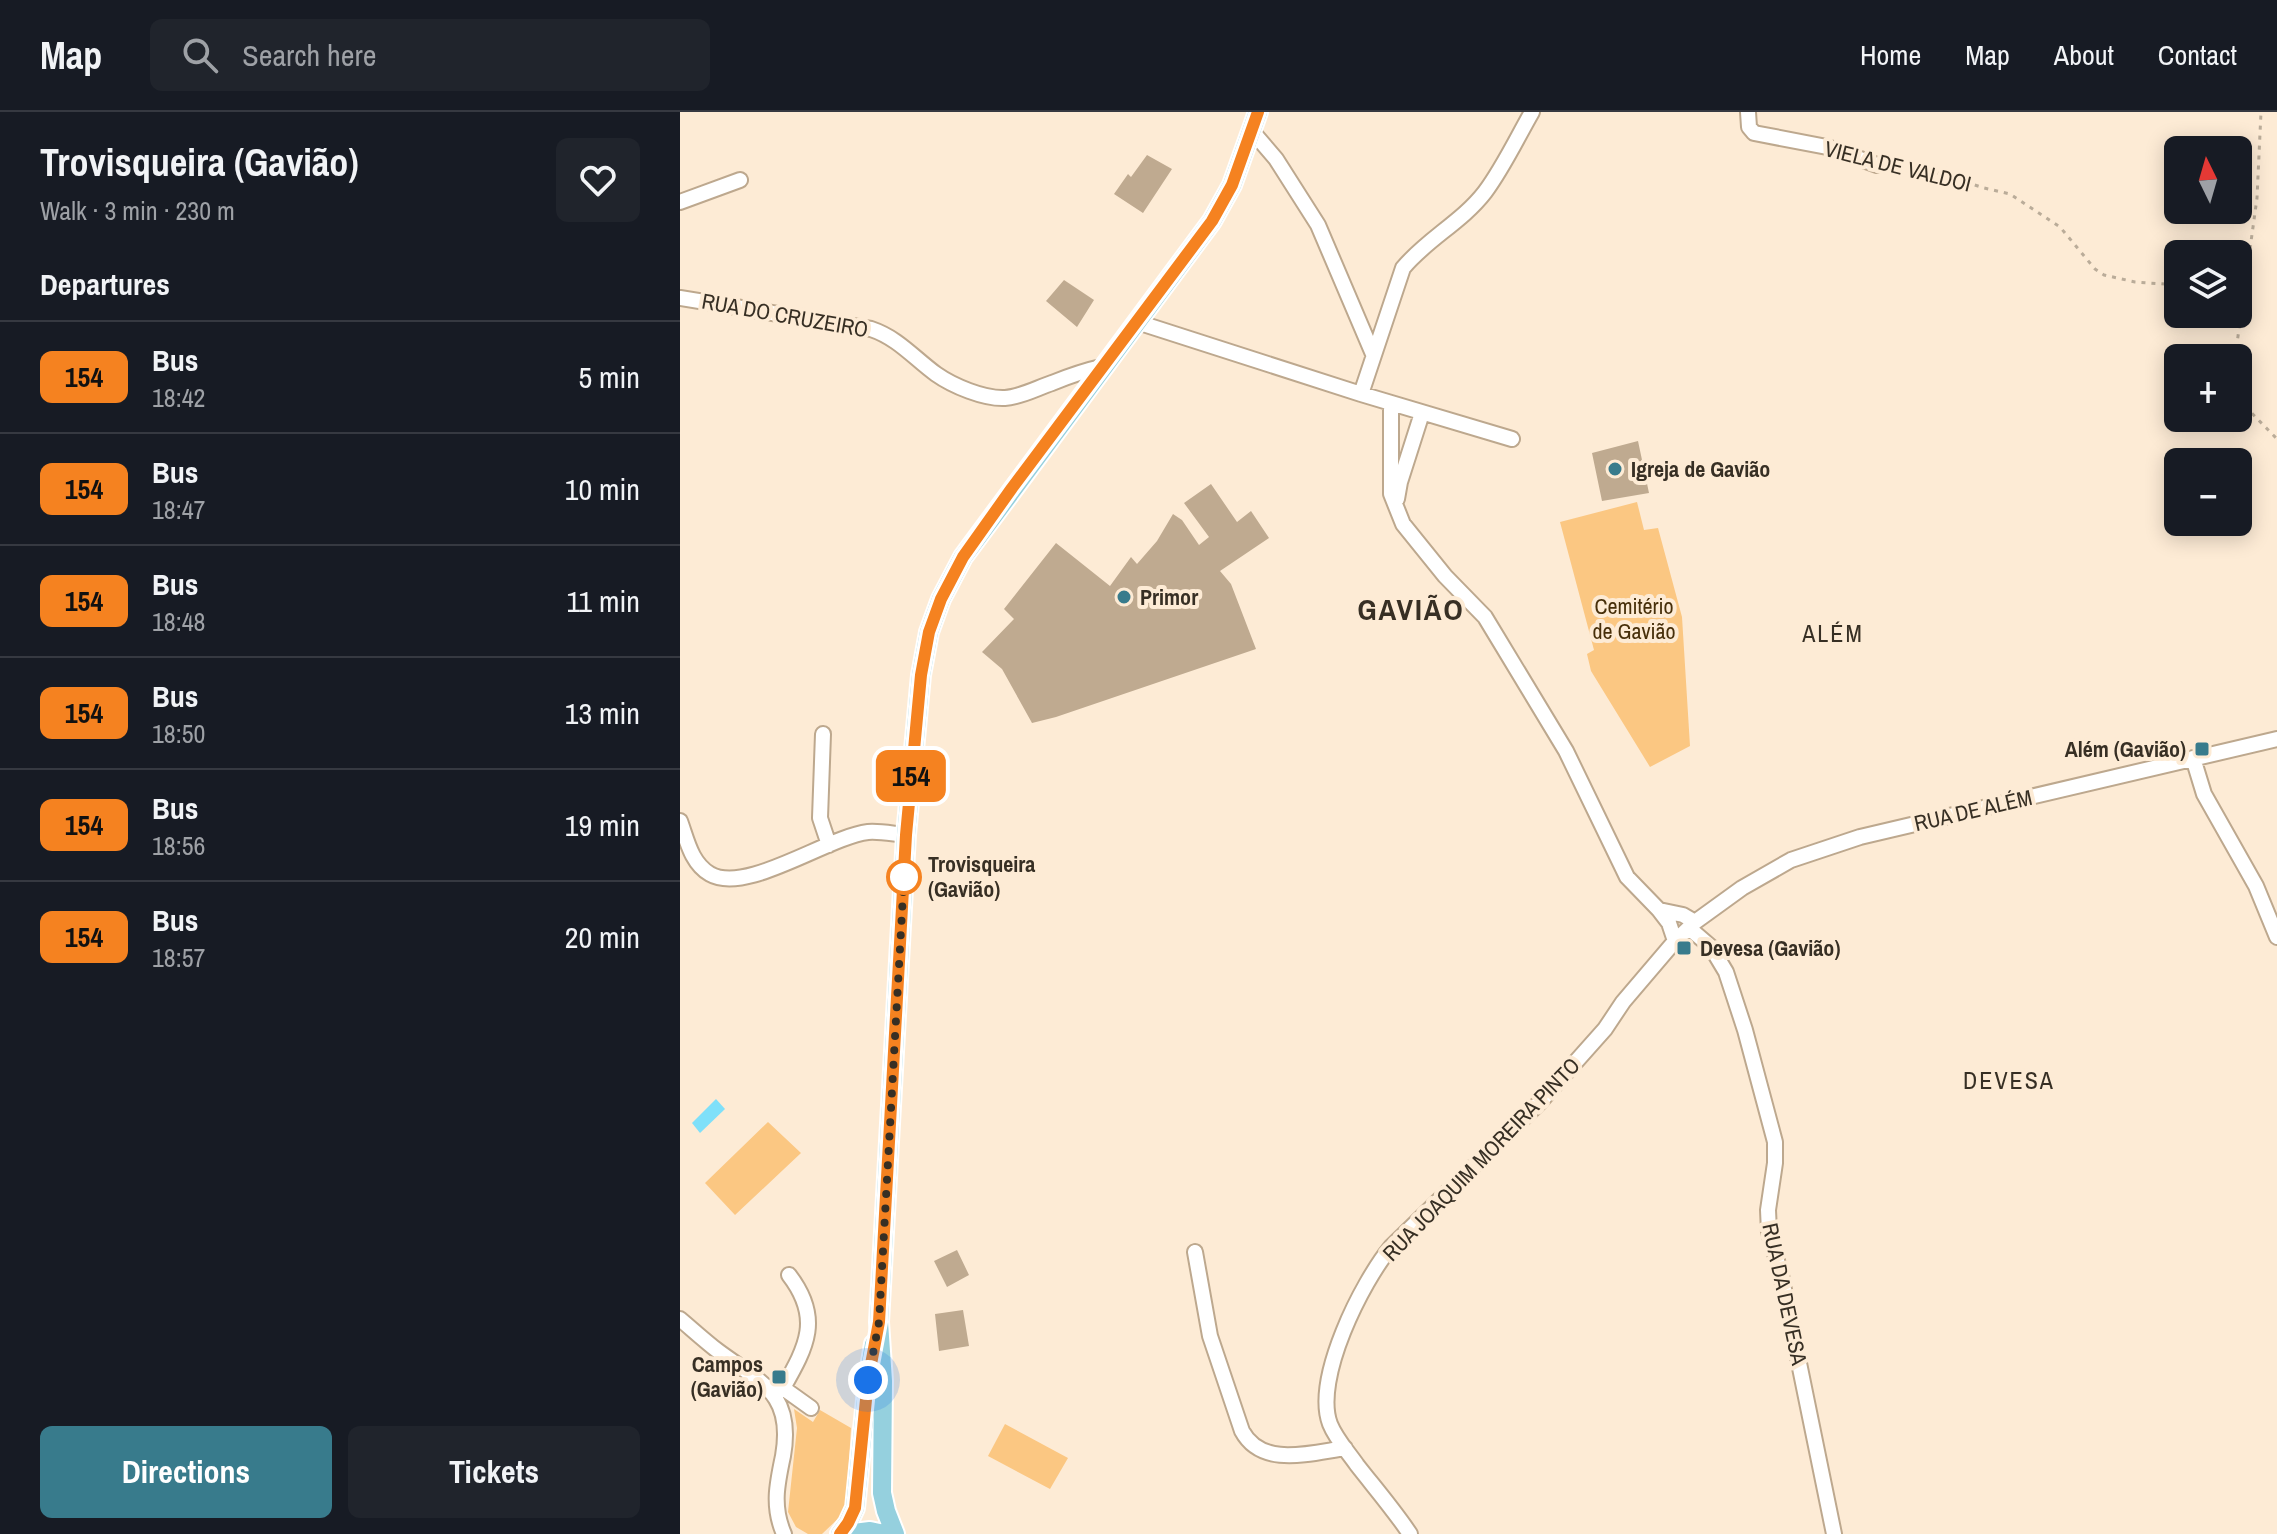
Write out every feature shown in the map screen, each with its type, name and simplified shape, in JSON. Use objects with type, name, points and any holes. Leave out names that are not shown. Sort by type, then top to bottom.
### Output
[{"type":"main road","points":[[895,1534],[882,1493],[883,1381],[879,1322],[906,835],[924,653],[941,599],[963,557],[1212,221],[1232,185],[1258,112]]},
{"type":"main road","points":[[840,1534],[855,1508],[868,1380],[879,1322]]},
{"type":"main road","points":[[846,1534],[870,1531],[884,1534]]},
{"type":"street","points":[[1361,394],[1403,268],[1416,252],[1441,234],[1485,192],[1532,112]]},
{"type":"street","name":"VIELA DE VALDOI","points":[[1748,112],[1749,127],[1754,133],[1827,147],[1877,165]]},
{"type":"street","points":[[1252,131],[1276,159],[1318,225],[1373,354]]},
{"type":"street","points":[[680,202],[740,180]]},
{"type":"street","name":"RUA DO CRUZEIRO","points":[[680,298],[871,329],[900,342],[951,385],[1004,398],[1105,366]]},
{"type":"street","points":[[1137,322],[1391,404],[1512,439]]},
{"type":"street","points":[[1391,404],[1390,480],[1396,511],[1445,576],[1485,617],[1566,751],[1627,877],[1669,923],[1675,941]]},
{"type":"street","points":[[1396,511],[1400,482],[1422,413]]},
{"type":"street","points":[[823,734],[820,818],[829,845]]},
{"type":"street","name":"RUA DE ALÉM","points":[[1692,925],[1761,877],[1810,852],[1860,837],[2277,739]]},
{"type":"street","points":[[2193,758],[2204,794],[2256,886],[2277,937]]},
{"type":"street","points":[[680,821],[691,855],[708,874],[722,880],[761,872],[868,832],[906,835]]},
{"type":"street","points":[[1659,910],[1683,915],[1692,925]]},
{"type":"street","name":"RUA JOAQUIM MOREIRA PINTO","points":[[1410,1534],[1345,1448],[1328,1419],[1327,1393],[1332,1362],[1353,1310],[1370,1276],[1391,1247],[1540,1102],[1605,1029],[1623,1002],[1675,941],[1692,925]]},
{"type":"street","name":"RUA DA DEVESA","points":[[1692,925],[1711,947],[1726,972],[1775,1142],[1768,1210],[1769,1232],[1781,1275],[1834,1534]]},
{"type":"street","points":[[1195,1252],[1210,1336],[1242,1431],[1250,1445],[1276,1455],[1345,1448]]},
{"type":"street","points":[[789,1275],[802,1292],[808,1327],[803,1353],[779,1393],[786,1433],[775,1496],[782,1530],[796,1534]]},
{"type":"street","points":[[680,1319],[764,1383],[811,1408]]},
{"type":"path","points":[[2251,240],[2257,198],[2261,112]]},
{"type":"path","name":"VIELA DE VALDOI","points":[[1877,165],[1907,164],[2010,194],[2060,227],[2095,269],[2104,275],[2164,284]]},
{"type":"path","points":[[2252,413],[2277,439]]},
{"type":"green space","name":"Cemitério de Gavião","points":[[1637,502],[1644,530],[1658,528],[1682,617],[1690,746],[1650,767],[1591,671],[1587,654],[1594,650],[1560,522]]},
{"type":"green space","points":[[768,1122],[801,1153],[735,1215],[705,1183]]},
{"type":"green space","points":[[794,1409],[813,1422],[820,1410],[851,1428],[846,1511],[822,1534],[808,1534],[796,1527],[788,1512],[797,1428]]},
{"type":"green space","points":[[1005,1424],[1068,1458],[1050,1489],[988,1456]]},
{"type":"water","points":[[716,1099],[725,1109],[700,1133],[692,1123]]},
{"type":"building","points":[[1147,155],[1172,169],[1143,213],[1114,194]]},
{"type":"building","points":[[1064,280],[1094,300],[1077,327],[1046,301]]},
{"type":"building","points":[[1638,441],[1649,493],[1602,501],[1592,453]]},
{"type":"building","name":"Primor","points":[[1211,484],[1237,522],[1251,511],[1269,538],[1220,571],[1231,584],[1256,649],[1032,723],[1002,669],[982,652],[1014,619],[1004,609],[1056,543],[1110,586],[1131,557],[1137,564],[1157,541],[1173,514],[1182,520],[1199,545],[1209,537],[1184,503]]},
{"type":"building","points":[[957,1250],[969,1275],[947,1287],[934,1261]]},
{"type":"building","points":[[963,1310],[969,1346],[939,1351],[935,1314]]},
{"type":"bus line","name":"154","points":[[840,1534],[855,1508],[868,1380],[879,1322],[906,835],[921,675],[929,632],[941,599],[963,557],[1212,221],[1232,185],[1258,112]]},
{"type":"place","name":"Igreja de Gavião","points":[[1615,469]]},
{"type":"place","name":"Primor","points":[[1124,597]]},
{"type":"place","name":"Além (Gavião)","points":[[2202,749]]},
{"type":"place","name":"Trovisqueira (Gavião)","points":[[904,877]]},
{"type":"place","name":"Devesa (Gavião)","points":[[1684,948]]},
{"type":"place","name":"Campos (Gavião)","points":[[779,1377]]},
{"type":"district","name":"GAVIÃO","points":[[1411,610]]},
{"type":"district","name":"ALÉM","points":[[1833,634]]},
{"type":"district","name":"DEVESA","points":[[2009,1081]]},
{"type":"route","points":[[868,1380],[879,1322],[904,877]]}]
